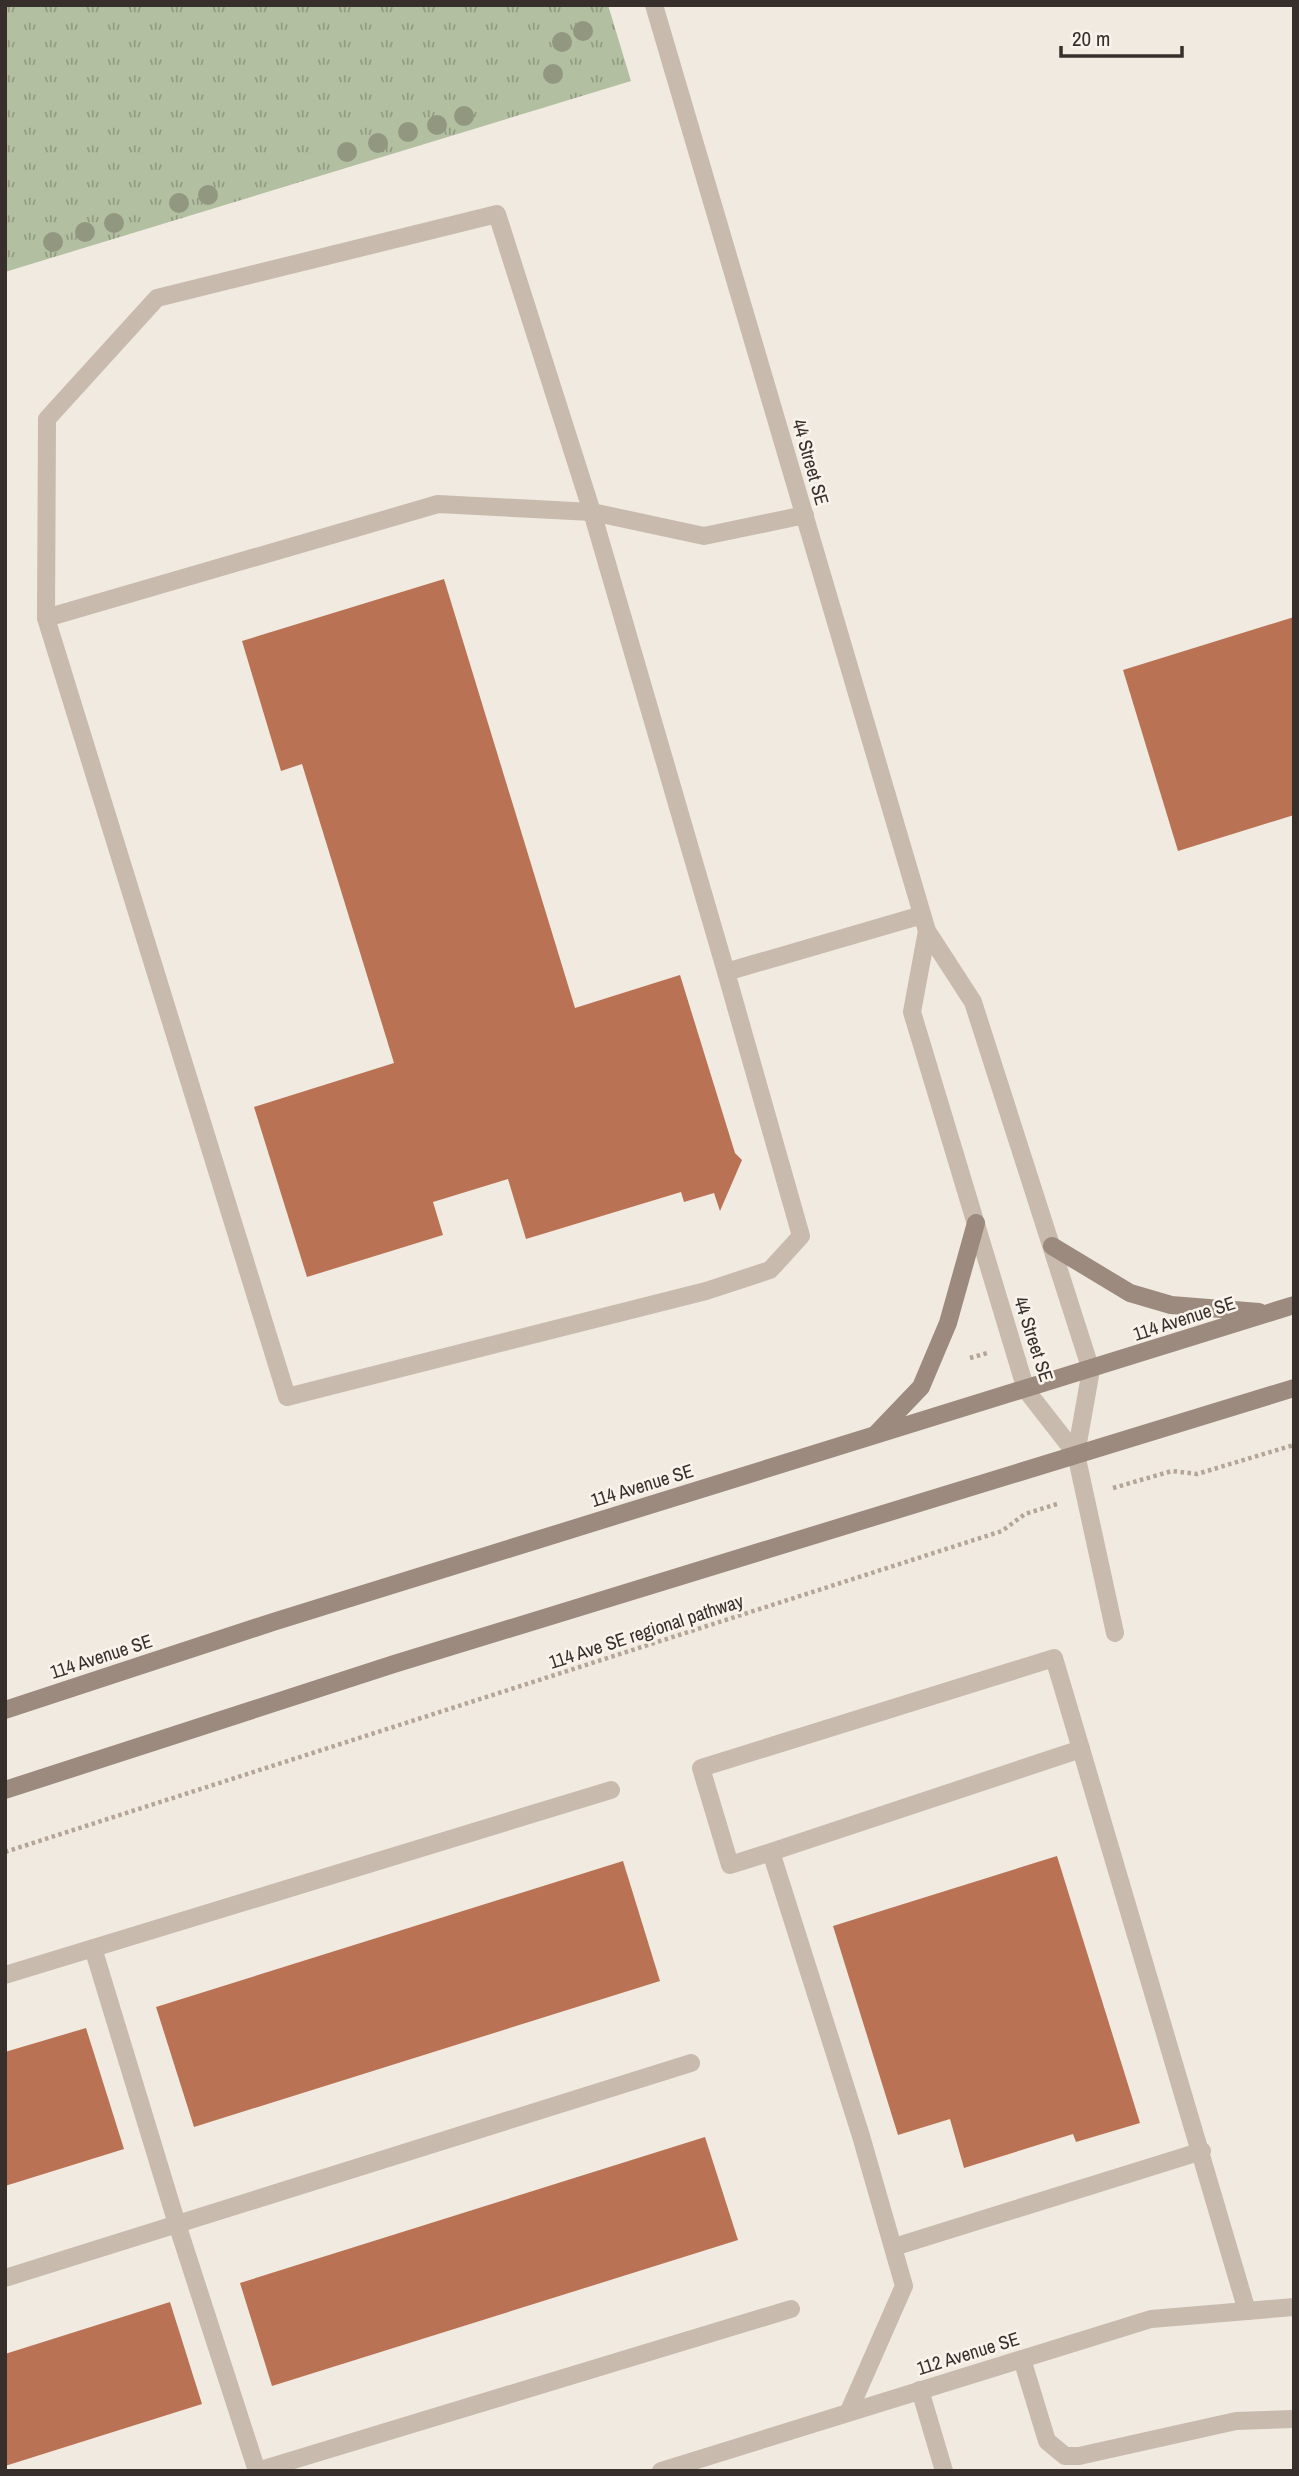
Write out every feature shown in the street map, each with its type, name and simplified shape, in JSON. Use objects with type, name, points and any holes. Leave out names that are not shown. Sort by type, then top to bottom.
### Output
[{"type":"main road","points":[[875,1435],[921,1387],[948,1323],[976,1223]]},
{"type":"main road","points":[[1052,1246],[1130,1293],[1171,1305],[1270,1313]]},
{"type":"main road","name":"114 Avenue SE","points":[[5,1710],[273,1622],[1294,1305]]},
{"type":"main road","points":[[5,1790],[394,1664],[1294,1388]]},
{"type":"street","name":"44 Street SE","points":[[654,5],[925,923],[973,1002],[1091,1370],[1076,1454]]},
{"type":"street","points":[[497,214],[592,512],[801,1236],[770,1270],[706,1291],[287,1397],[46,618],[47,419],[158,298],[497,214]]},
{"type":"street","points":[[46,618],[438,504],[592,512],[704,536],[804,514]]},
{"type":"street","name":"44 Street SE","points":[[925,923],[912,1012],[1026,1390],[1076,1454]]},
{"type":"street","points":[[726,972],[925,923]]},
{"type":"street","points":[[1076,1454],[1115,1633]]},
{"type":"street","points":[[1082,1749],[730,1865],[701,1769],[1054,1658],[1082,1749],[1202,2151],[1247,2311]]},
{"type":"street","points":[[5,1975],[611,1790]]},
{"type":"street","points":[[771,1852],[904,2286],[849,2411]]},
{"type":"street","points":[[93,1948],[177,2224],[257,2471],[791,2309]]},
{"type":"street","points":[[5,2278],[691,2063]]},
{"type":"street","points":[[894,2247],[1202,2151]]},
{"type":"street","name":"112 Avenue SE","points":[[661,2471],[1151,2319],[1294,2307]]},
{"type":"street","points":[[1022,2359],[1047,2441],[1065,2456],[1079,2456],[1236,2421],[1294,2419]]},
{"type":"street","points":[[920,2390],[944,2471]]},
{"type":"path","name":"114 Ave SE regional pathway","points":[[5,1852],[1002,1531],[1025,1514],[1172,1471],[1197,1474],[1294,1445]]},
{"type":"green space","points":[[5,5],[608,5],[631,81],[5,272]]},
{"type":"building","points":[[444,579],[575,1008],[680,975],[735,1153],[742,1160],[720,1211],[714,1193],[684,1202],[681,1192],[526,1239],[508,1179],[433,1202],[443,1235],[307,1277],[254,1107],[394,1063],[302,764],[281,771],[242,641]]},
{"type":"building","points":[[1294,617],[1294,815],[1178,851],[1123,670]]},
{"type":"building","points":[[1057,1856],[1140,2123],[1076,2142],[1073,2134],[964,2168],[950,2119],[898,2135],[833,1926]]},
{"type":"building","points":[[623,1861],[660,1981],[194,2127],[156,2007]]},
{"type":"building","points":[[86,2028],[124,2149],[5,2186],[5,2052]]},
{"type":"building","points":[[705,2137],[738,2240],[272,2386],[240,2283]]},
{"type":"building","points":[[170,2302],[202,2404],[5,2466],[5,2354]]}]
